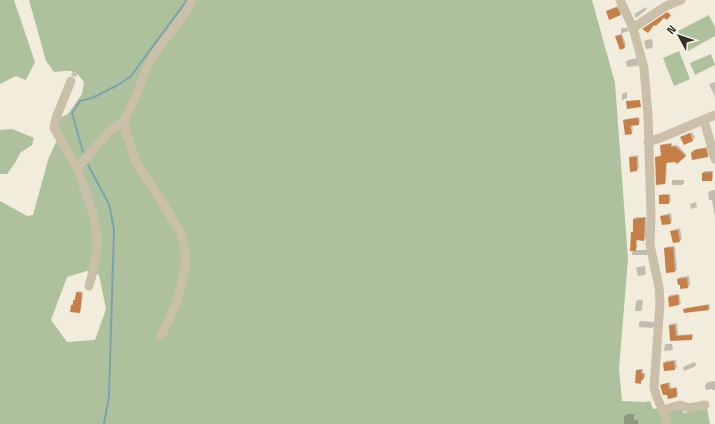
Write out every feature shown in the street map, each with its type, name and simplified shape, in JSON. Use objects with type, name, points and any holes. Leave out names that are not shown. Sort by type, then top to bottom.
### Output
[{"type":"street","points":[[78,168],[110,131],[124,120],[135,99],[147,67],[158,49],[186,12],[192,0]]},
{"type":"street","points":[[620,0],[633,28],[644,68],[648,115],[651,216],[650,245],[660,303],[654,387],[667,424]]},
{"type":"street","points":[[633,28],[666,6],[681,0]]},
{"type":"street","points":[[71,81],[56,118],[54,128],[78,168],[95,220],[96,247],[94,270],[89,286]]},
{"type":"street","points":[[648,142],[715,115]]},
{"type":"street","points":[[124,120],[126,133],[137,164],[180,232],[185,251],[185,268],[181,287],[176,304],[161,336]]},
{"type":"street","points":[[704,120],[715,159]]},
{"type":"street","points":[[663,410],[680,405],[689,408],[705,405]]},
{"type":"green space","points":[[0,0],[14,0],[35,62],[26,80],[16,76],[0,84]]},
{"type":"green space","points":[[29,0],[592,0],[615,83],[628,259],[619,369],[622,401],[650,401],[653,409],[659,408],[664,424],[0,424],[0,201],[27,216],[33,215],[48,160],[56,142],[57,125],[60,118],[68,114],[82,94],[84,82],[77,74],[71,71],[54,72],[46,61]],"holes":[[[87,271],[99,275],[106,309],[95,340],[67,342],[51,320],[67,277]]]},
{"type":"green space","points":[[709,15],[715,27],[715,36],[688,51],[678,31]]},
{"type":"green space","points":[[679,51],[690,79],[674,86],[663,58]]},
{"type":"green space","points":[[711,54],[715,65],[695,75],[690,63]]},
{"type":"green space","points":[[12,129],[34,138],[32,145],[20,153],[7,174],[0,174],[0,130]]},
{"type":"green space","points":[[681,408],[684,413],[707,408],[710,424],[670,424],[667,411]]},
{"type":"building","points":[[617,7],[621,15],[609,20],[606,11]]},
{"type":"building","points":[[667,12],[671,15],[667,20],[664,18],[656,26],[654,25],[648,33],[642,29]]},
{"type":"building","points":[[621,35],[625,48],[620,50],[615,36]]},
{"type":"building","points":[[640,100],[641,107],[627,109],[626,101]]},
{"type":"building","points":[[638,118],[639,125],[630,126],[632,134],[625,135],[623,120]]},
{"type":"building","points":[[690,133],[693,141],[684,145],[680,137]]},
{"type":"building","points":[[671,144],[671,147],[675,146],[686,156],[677,164],[675,162],[666,163],[665,184],[656,185],[655,157],[661,156],[660,145]]},
{"type":"building","points":[[706,148],[708,157],[692,160],[691,153],[694,150]]},
{"type":"building","points":[[629,157],[637,157],[637,171],[630,172]]},
{"type":"building","points":[[712,172],[712,181],[702,181],[702,173]]},
{"type":"building","points":[[659,195],[669,195],[669,204],[659,204]]},
{"type":"building","points":[[669,215],[671,224],[662,225],[660,216]]},
{"type":"building","points":[[645,218],[644,241],[636,240],[636,251],[630,251],[631,232],[633,232],[633,219]]},
{"type":"building","points":[[678,230],[680,242],[673,243],[670,231]]},
{"type":"building","points":[[673,247],[675,272],[666,273],[664,248]]},
{"type":"building","points":[[687,278],[688,288],[680,289],[677,279]]},
{"type":"building","points":[[76,292],[82,293],[80,313],[70,312],[71,305],[73,305],[73,300],[75,300]]},
{"type":"building","points":[[678,295],[679,305],[669,307],[668,297]]},
{"type":"building","points":[[708,305],[709,310],[684,313],[683,309]]},
{"type":"building","points":[[669,325],[675,325],[676,336],[692,335],[692,340],[670,341]]},
{"type":"building","points":[[674,361],[675,370],[664,371],[663,363]]},
{"type":"building","points":[[636,370],[642,370],[641,374],[644,374],[641,384],[635,383]]},
{"type":"building","points":[[668,383],[669,389],[676,388],[677,397],[668,399],[667,395],[663,395],[660,385]]},
{"type":"waterway","points":[[83,152],[72,113],[80,101],[92,98],[118,85],[131,76],[187,0]]},
{"type":"waterway","points":[[88,165],[109,204],[114,229],[109,396],[104,424]]}]
